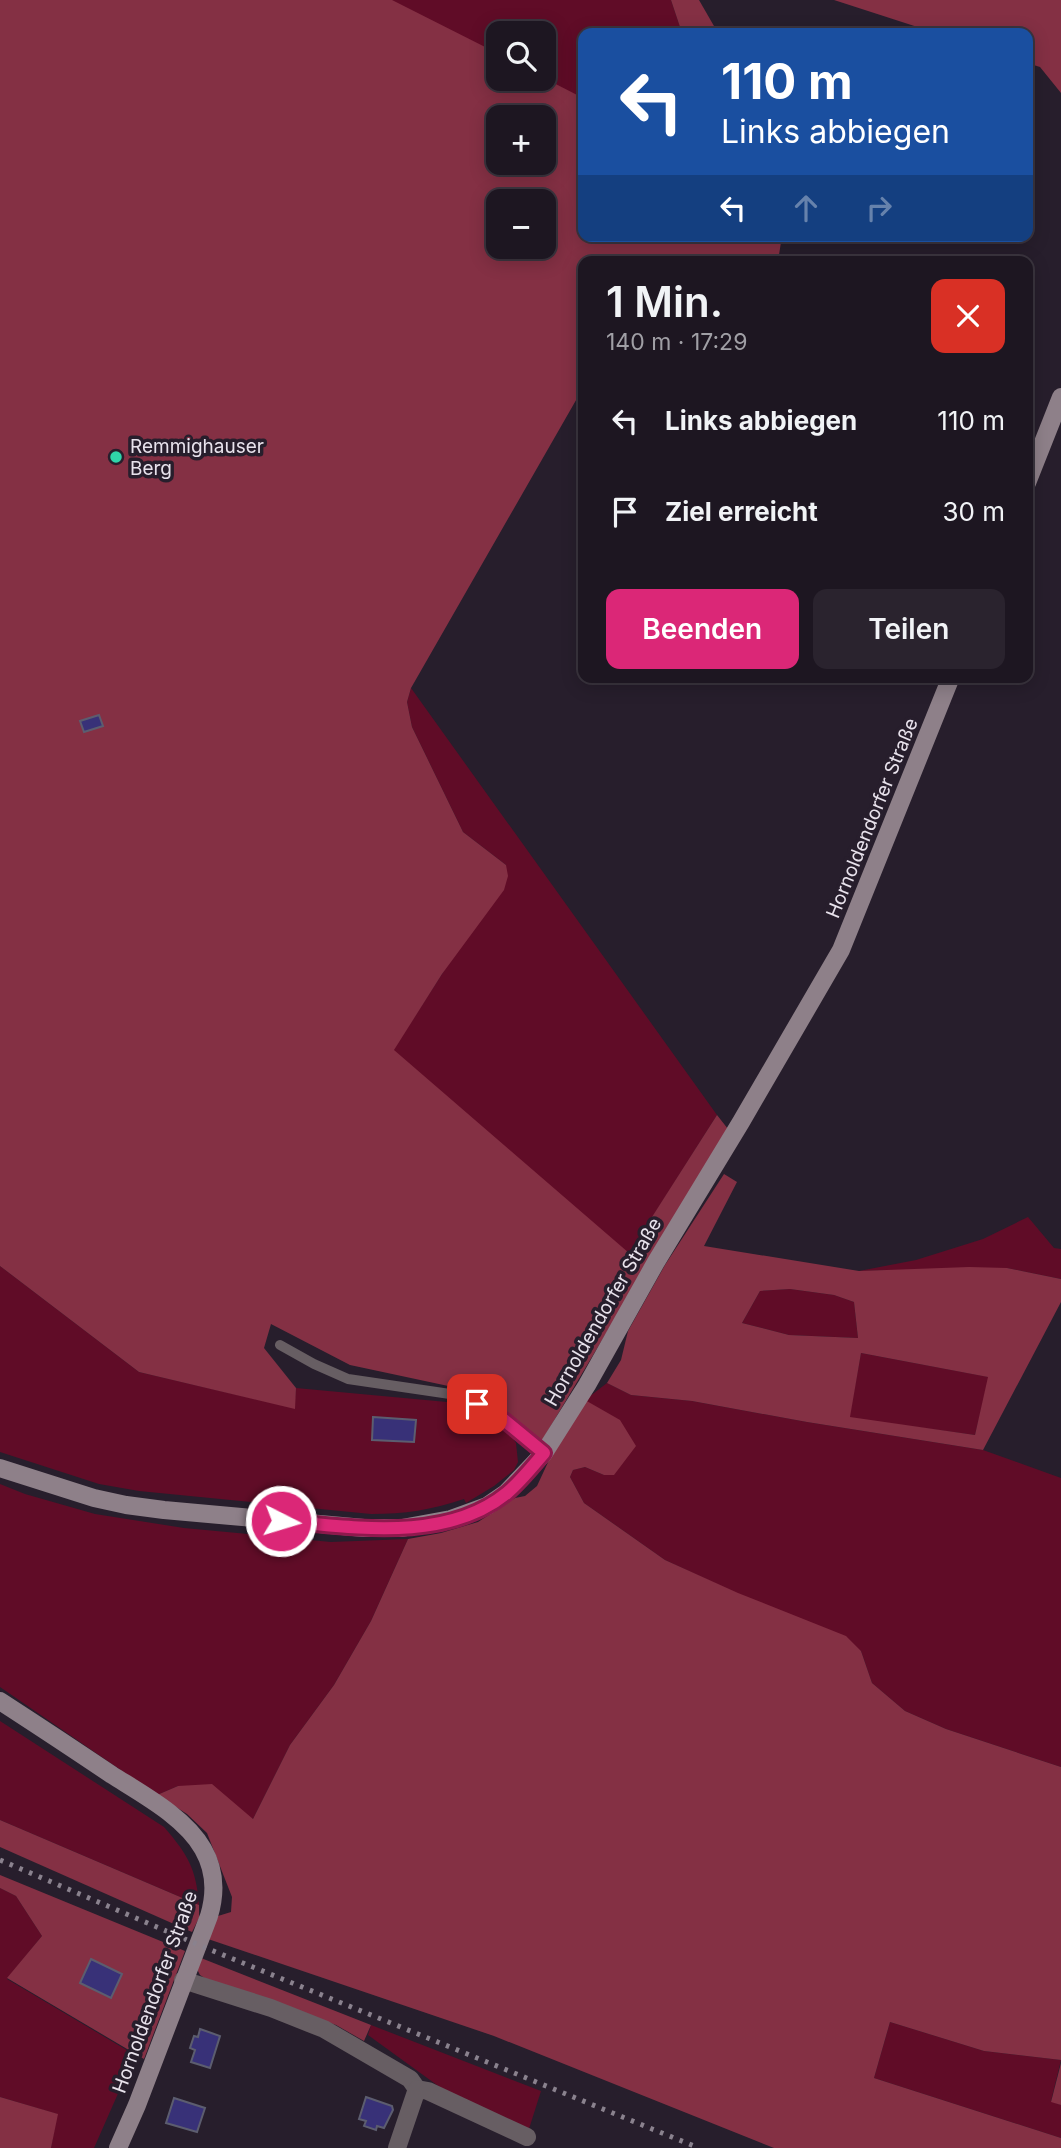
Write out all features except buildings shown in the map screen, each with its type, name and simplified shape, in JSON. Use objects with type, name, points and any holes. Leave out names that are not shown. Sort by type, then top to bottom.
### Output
[{"type":"street","points":[[1033,468],[1061,397]]},
{"type":"street","name":"Hornoldendorfer Straße","points":[[0,1468],[94,1498],[126,1505],[336,1526],[402,1528],[451,1519],[487,1506],[506,1493],[544,1453],[587,1385],[656,1262],[841,950],[949,683]]},
{"type":"street","name":"Hornoldendorfer Straße","points":[[0,1701],[161,1807],[203,1848],[212,1872],[212,1905],[137,2105],[118,2148]]},
{"type":"street","points":[[183,1980],[271,2008],[324,2029],[410,2078],[417,2089],[428,2091],[527,2137]]},
{"type":"street","points":[[397,2148],[417,2089]]},
{"type":"lane","points":[[280,1345],[348,1379],[450,1394],[477,1404],[504,1420],[544,1453]]},
{"type":"shaded area","points":[[0,0],[392,0],[486,47],[486,91],[556,91],[556,84],[578,95],[578,242],[781,242],[779,256],[578,256],[578,397],[411,688],[407,702],[412,727],[463,832],[506,865],[508,876],[504,890],[442,974],[394,1050],[629,1253],[717,1115],[728,1129],[540,1444],[481,1393],[350,1365],[271,1324],[264,1348],[296,1388],[295,1409],[139,1372],[0,1266]]},
{"type":"shaded area","points":[[388,0],[671,0],[680,28],[578,28],[578,96],[556,85],[556,21],[486,21],[486,49]]},
{"type":"shaded area","points":[[671,0],[699,0],[715,28],[680,28]]},
{"type":"shaded area","points":[[834,0],[1061,0],[1061,93],[1040,67],[1033,65],[1033,28],[921,28]]},
{"type":"shaded area","points":[[411,688],[717,1115],[629,1254],[393,1050],[442,974],[506,865],[463,832],[412,727],[407,702]]},
{"type":"shaded area","points":[[724,1174],[737,1182],[704,1246],[859,1271],[1007,1268],[1061,1279],[1061,1302],[983,1450],[692,1401],[631,1395],[607,1383],[621,1360],[628,1331],[665,1265]],"holes":[[[790,1289],[834,1295],[854,1302],[858,1338],[789,1335],[742,1323],[760,1291]],[[861,1353],[988,1377],[975,1435],[850,1417]]]},
{"type":"shaded area","points":[[1028,1217],[1054,1248],[1061,1249],[1061,1279],[1007,1268],[859,1271],[916,1260],[983,1239]]},
{"type":"shaded area","points":[[0,1266],[139,1372],[294,1408],[296,1388],[447,1402],[501,1422],[516,1443],[518,1462],[514,1470],[494,1486],[466,1503],[464,1499],[418,1511],[371,1514],[139,1491],[99,1484],[0,1452]]},
{"type":"shaded area","points":[[790,1289],[834,1295],[854,1302],[858,1338],[789,1335],[742,1323],[760,1291]]},
{"type":"shaded area","points":[[861,1353],[989,1377],[975,1435],[849,1418]]},
{"type":"shaded area","points":[[607,1383],[631,1395],[692,1401],[983,1450],[1061,1478],[1061,1767],[946,1729],[905,1711],[872,1683],[861,1651],[665,1560],[584,1503],[570,1477],[573,1470],[585,1467],[604,1475],[585,1400]]},
{"type":"shaded area","points":[[585,1400],[620,1420],[636,1446],[614,1475],[604,1475],[585,1467],[573,1470],[570,1477],[584,1503],[665,1560],[738,1593],[846,1636],[861,1651],[872,1683],[905,1711],[946,1729],[1061,1767],[1061,2060],[984,2051],[890,2022],[874,2078],[1061,2138],[1061,2148],[774,2148],[494,2036],[208,1939],[218,1916],[231,1912],[232,1897],[207,1833],[187,1814],[157,1795],[178,1786],[212,1784],[253,1819],[290,1745],[334,1685],[371,1621],[408,1539],[478,1522],[515,1498],[525,1496],[537,1486],[550,1458]]},
{"type":"shaded area","points":[[0,1484],[95,1514],[184,1528],[331,1542],[408,1539],[371,1621],[334,1685],[290,1745],[253,1819],[178,1786],[157,1795],[0,1687]]},
{"type":"shaded area","points":[[0,1721],[164,1827],[193,1871],[199,1905],[0,1820]]},
{"type":"shaded area","points":[[0,1820],[199,1905],[199,1918],[192,1932],[0,1847]]},
{"type":"shaded area","points":[[0,1875],[185,1951],[144,2059],[7,1978],[42,1936],[16,1896],[0,1888]],"holes":[[[91,1960],[111,1997],[80,1983]]]},
{"type":"shaded area","points":[[0,1888],[16,1896],[42,1936],[7,1979],[135,2055],[94,2148],[51,2148],[57,2114],[0,2097]]},
{"type":"shaded area","points":[[201,1958],[371,2025],[364,2041],[336,2025],[206,1979],[197,1969]]},
{"type":"shaded area","points":[[890,2022],[984,2051],[1061,2060],[1051,2101],[1061,2105],[1061,2138],[874,2078]]},
{"type":"shaded area","points":[[371,2025],[541,2091],[528,2132],[441,2088],[368,2035]]},
{"type":"shaded area","points":[[1061,2063],[1061,2105],[1051,2102]]},
{"type":"shaded area","points":[[0,2097],[58,2114],[51,2148],[0,2148]]},
{"type":"railway","points":[[0,1860],[206,1948],[699,2148]]},
{"type":"place","name":"Remmighauser Berg","points":[[116,457]]},
{"type":"route","points":[[281,1521],[364,1528],[402,1528],[451,1519],[487,1506],[521,1480],[544,1453],[504,1420],[477,1404]]}]
